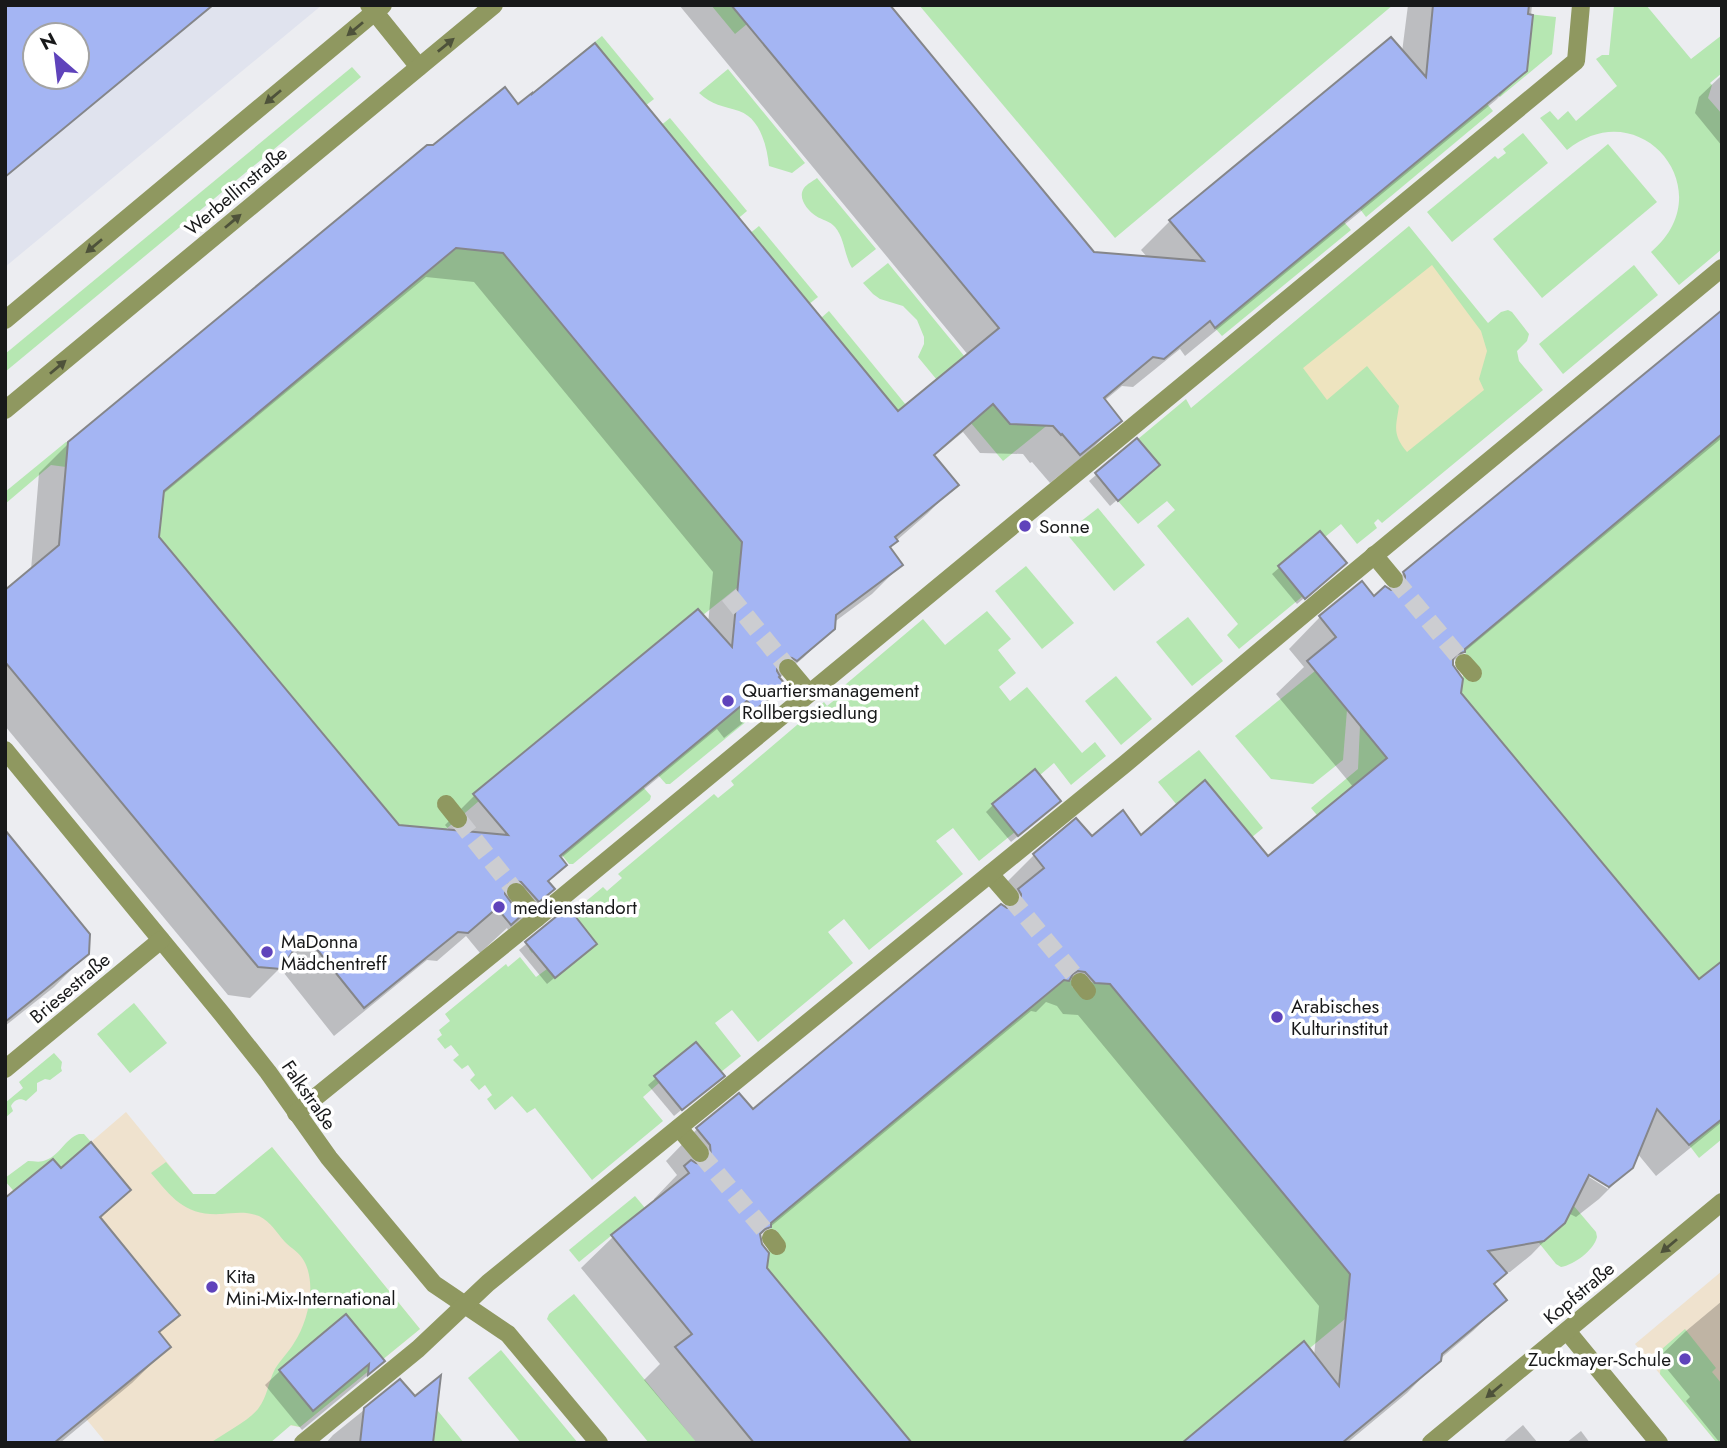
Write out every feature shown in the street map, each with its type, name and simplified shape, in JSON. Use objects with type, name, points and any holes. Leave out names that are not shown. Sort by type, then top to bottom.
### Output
[{"type":"street","name":"Werbellinstraße","points":[[5,410],[494,5]]},
{"type":"street","points":[[296,1113],[537,918],[1576,61],[1581,5]]},
{"type":"street","points":[[5,320],[376,8],[419,66]]},
{"type":"street","points":[[303,1443],[418,1349],[497,1276],[1125,764],[1722,268]]},
{"type":"street","points":[[1374,555],[1394,579]]},
{"type":"street","points":[[788,668],[808,693]]},
{"type":"street","name":"Falkstraße","points":[[5,750],[268,1072],[329,1158],[434,1284],[508,1334],[599,1443]]},
{"type":"street","points":[[446,804],[458,819]]},
{"type":"street","points":[[990,874],[1010,897]]},
{"type":"street","points":[[516,892],[537,918]]},
{"type":"street","name":"Briesestraße","points":[[5,1069],[161,940]]},
{"type":"street","points":[[679,1128],[699,1153]]},
{"type":"street","name":"Kopfstraße","points":[[1432,1443],[1722,1202]]},
{"type":"street","points":[[1567,1331],[1659,1443]]},
{"type":"shaded area","points":[[5,5],[322,5],[5,267]]},
{"type":"shaded area","name":"Kita Mini-Mix-International","points":[[126,1112],[193,1194],[216,1194],[272,1147],[420,1329],[300,1427],[275,1423],[251,1443],[106,1443],[51,1376],[5,1198],[53,1159],[69,1161]]},
{"type":"shaded area","name":"Zuckmayer-Schule","points":[[1722,1271],[1722,1443],[1717,1443],[1635,1344]]},
{"type":"green space","points":[[711,5],[732,5],[747,24],[735,34]]},
{"type":"green space","points":[[919,5],[1393,5],[1115,238]]},
{"type":"green space","points":[[1614,5],[1646,5],[1691,59],[1722,35],[1722,73],[1710,83],[1712,85],[1708,98],[1722,114],[1722,249],[1679,285],[1651,252],[1671,228],[1679,202],[1676,177],[1664,156],[1645,140],[1621,132],[1595,135],[1567,150],[1540,118],[1550,111],[1558,120],[1568,111],[1576,121],[1617,86],[1596,59],[1609,55]]},
{"type":"green space","points":[[1528,14],[1556,17],[1552,54],[1500,97],[1488,83]]},
{"type":"green space","points":[[602,36],[654,99],[617,128],[566,66]]},
{"type":"green space","points":[[352,67],[361,77],[5,372],[5,354]]},
{"type":"green space","points":[[728,69],[805,163],[792,173],[769,166],[764,142],[752,120],[739,111],[713,103],[699,93]]},
{"type":"green space","points":[[1487,104],[1493,111],[1366,217],[1360,209]]},
{"type":"green space","points":[[670,118],[747,211],[710,242],[633,148]]},
{"type":"green space","points":[[1523,133],[1548,163],[1452,242],[1427,212],[1495,156],[1498,159],[1506,153],[1503,149]]},
{"type":"green space","points":[[1608,144],[1657,202],[1542,298],[1493,239]]},
{"type":"green space","points":[[817,178],[876,249],[852,268],[835,227],[813,214],[803,200],[804,188]]},
{"type":"green space","points":[[1344,222],[1351,230],[1222,336],[1215,328]]},
{"type":"green space","points":[[759,226],[818,297],[780,327],[722,256]]},
{"type":"green space","points":[[1409,226],[1488,323],[1501,312],[1512,312],[1529,334],[1527,341],[1517,351],[1519,361],[1543,390],[1382,523],[1378,519],[1374,523],[1377,528],[1357,544],[1341,524],[1325,537],[1320,531],[1278,566],[1303,596],[1239,649],[1227,635],[1238,624],[1157,526],[1175,510],[1167,501],[1138,524],[1118,501],[1159,466],[1138,439],[1186,399],[1191,408]]},
{"type":"green space","points":[[457,248],[503,253],[742,542],[738,587],[703,615],[697,609],[473,794],[479,801],[445,830],[399,825],[159,537],[164,491]]},
{"type":"green space","points":[[888,263],[965,357],[937,380],[918,357],[924,337],[917,320],[903,306],[880,299],[863,283]]},
{"type":"green space","points":[[1634,265],[1658,295],[1563,374],[1539,344]]},
{"type":"green space","points":[[829,311],[906,405],[869,435],[821,318]]},
{"type":"green space","points":[[1012,345],[1050,423],[1003,461],[949,397]]},
{"type":"green space","points":[[1722,434],[1722,984],[1701,982],[1461,693],[1466,648]]},
{"type":"green space","points":[[66,442],[66,467],[51,465],[5,504],[5,492]]},
{"type":"green space","points":[[1098,508],[1145,565],[1114,591],[1066,533]]},
{"type":"green space","points":[[1026,566],[1074,623],[1042,649],[995,591]]},
{"type":"green space","points":[[987,611],[1011,639],[998,650],[1016,673],[999,687],[1010,701],[1027,687],[1082,753],[1095,742],[1106,756],[1071,785],[1054,763],[1040,775],[1015,832],[979,861],[953,828],[936,841],[963,874],[869,950],[844,919],[828,932],[853,963],[758,1042],[732,1010],[715,1023],[741,1056],[721,1072],[696,1042],[655,1076],[659,1083],[643,1097],[663,1121],[592,1180],[535,1108],[527,1113],[512,1096],[495,1110],[487,1099],[492,1095],[485,1085],[479,1090],[470,1080],[475,1075],[468,1065],[462,1069],[453,1060],[459,1055],[451,1045],[445,1049],[437,1039],[442,1035],[439,1030],[450,1021],[445,1014],[506,964],[508,967],[520,957],[536,977],[547,969],[555,978],[597,944],[575,917],[532,953],[529,949],[603,887],[607,891],[622,878],[618,874],[714,794],[718,798],[734,785],[731,781],[824,702],[827,706],[842,694],[839,690],[923,619],[945,645]]},
{"type":"green space","points":[[1188,617],[1223,661],[1192,686],[1156,642]]},
{"type":"green space","points":[[1315,671],[1347,710],[1343,760],[1313,784],[1271,779],[1235,736]]},
{"type":"green space","points":[[1116,676],[1152,719],[1121,745],[1085,701]]},
{"type":"green space","points":[[745,703],[753,716],[670,784],[666,784],[658,775]]},
{"type":"green space","points":[[1360,725],[1387,758],[1337,800],[1338,840],[1311,808],[1358,769]]},
{"type":"green space","points":[[1199,750],[1263,828],[1223,861],[1158,782]]},
{"type":"green space","points":[[643,787],[651,796],[650,800],[573,864],[569,864],[562,855]]},
{"type":"green space","points":[[1065,980],[1110,984],[1350,1274],[1345,1319],[1195,1443],[910,1443],[767,1268],[771,1223]]},
{"type":"green space","points":[[134,1003],[167,1043],[130,1073],[97,1034]]},
{"type":"green space","points":[[54,1053],[62,1062],[62,1071],[50,1080],[37,1083],[37,1091],[26,1101],[19,1099],[14,1102],[11,1106],[13,1111],[5,1118],[5,1103],[23,1088],[19,1082]]},
{"type":"green space","points":[[1722,1119],[1722,1139],[1699,1158],[1689,1145]]},
{"type":"green space","points":[[79,1134],[84,1134],[91,1142],[25,1204],[5,1178],[28,1161],[51,1158]]},
{"type":"green space","points":[[272,1147],[420,1329],[300,1427],[291,1425],[270,1443],[210,1443],[248,1418],[261,1404],[275,1369],[299,1334],[307,1314],[310,1292],[308,1270],[300,1256],[263,1218],[249,1213],[209,1214],[189,1209],[173,1198],[151,1173],[166,1162],[193,1194],[215,1194]]},
{"type":"green space","points":[[1528,1152],[1596,1232],[1595,1242],[1588,1252],[1566,1266],[1556,1264],[1535,1238],[1539,1242],[1544,1241],[1567,1220]]},
{"type":"green space","points":[[635,1196],[645,1208],[579,1262],[569,1250]]},
{"type":"green space","points":[[574,1294],[697,1443],[649,1443],[547,1319],[549,1314]]},
{"type":"green space","points":[[1685,1329],[1716,1368],[1712,1372],[1722,1384],[1722,1443],[1717,1443],[1660,1374],[1662,1349]]},
{"type":"green space","points":[[501,1350],[578,1443],[521,1443],[468,1378]]},
{"type":"green space","points":[[434,1406],[464,1443],[433,1443],[435,1426],[424,1414]]},
{"type":"sand","points":[[1432,265],[1481,331],[1487,351],[1479,379],[1484,390],[1407,452],[1397,435],[1399,406],[1367,366],[1327,400],[1303,368]]},
{"type":"building","points":[[5,5],[213,5],[5,177]]},
{"type":"building","points":[[731,5],[890,5],[1094,252],[1204,261],[1169,220],[1391,37],[1426,77],[1433,5],[1529,5],[1528,14],[1533,15],[1527,71],[1215,328],[1210,321],[1164,359],[1153,357],[1104,398],[1122,421],[1080,455],[1053,426],[1010,424],[993,404],[934,455],[959,485],[895,537],[898,541],[890,547],[903,565],[836,615],[835,629],[797,661],[787,657],[780,660],[777,671],[786,685],[755,710],[747,701],[560,856],[567,865],[548,881],[555,889],[539,902],[521,882],[508,884],[505,894],[521,916],[511,925],[497,908],[468,933],[458,932],[364,1008],[307,937],[301,946],[298,944],[281,969],[258,967],[5,662],[5,590],[59,545],[68,442],[427,145],[433,145],[505,87],[518,104],[595,43],[898,411],[999,328]],"holes":[[[456,248],[503,253],[742,542],[732,647],[698,609],[473,794],[508,835],[399,825],[159,537],[164,491]]]},
{"type":"building","points":[[1722,310],[1722,434],[1465,649],[1465,652],[1457,654],[1453,665],[1463,679],[1461,693],[1699,979],[1722,961],[1722,1119],[1689,1145],[1657,1109],[1633,1168],[1609,1187],[1589,1175],[1565,1223],[1544,1241],[1488,1251],[1507,1273],[1494,1284],[1507,1300],[1442,1354],[1441,1361],[1342,1443],[1182,1443],[1304,1341],[1339,1386],[1350,1274],[1110,984],[1095,983],[1085,972],[1078,971],[760,1234],[762,1244],[769,1253],[767,1268],[912,1443],[754,1443],[675,1347],[692,1334],[611,1235],[689,1173],[684,1166],[691,1160],[701,1164],[708,1161],[711,1156],[710,1145],[696,1128],[739,1093],[753,1109],[1001,904],[1007,908],[1017,906],[1021,900],[1018,889],[1044,868],[1033,854],[1076,818],[1092,836],[1123,810],[1141,835],[1205,780],[1268,856],[1387,758],[1307,661],[1336,637],[1319,616],[1362,581],[1374,596],[1385,586],[1391,590],[1401,588],[1405,582],[1403,572]]},
{"type":"building","points":[[1137,438],[1160,465],[1118,501],[1095,473]]},
{"type":"building","points":[[1320,531],[1347,563],[1305,599],[1278,566]]},
{"type":"building","points":[[1035,769],[1061,801],[1018,836],[992,804]]},
{"type":"building","points":[[5,830],[90,934],[89,954],[5,1022]]},
{"type":"building","points":[[568,907],[597,944],[555,978],[525,942]]},
{"type":"building","points":[[696,1042],[725,1076],[682,1110],[654,1076]]},
{"type":"building","points":[[91,1142],[131,1190],[100,1217],[180,1315],[159,1332],[171,1347],[54,1443],[5,1443],[5,1198],[53,1159],[61,1168]]},
{"type":"building","points":[[346,1314],[385,1361],[368,1375],[369,1364],[313,1411],[279,1370]]},
{"type":"building","points":[[441,1375],[433,1443],[360,1443],[364,1408],[400,1379],[415,1396]]},
{"type":"tunnel","points":[[1394,579],[1464,663]]},
{"type":"tunnel","points":[[729,595],[788,668]]},
{"type":"tunnel","points":[[458,819],[516,892]]},
{"type":"tunnel","points":[[1010,897],[1080,982]]},
{"type":"tunnel","points":[[700,1153],[771,1238]]},
{"type":"place","name":"Sonne","points":[[1025,526]]},
{"type":"place","name":"Quartiersmanagement Rollbergsiedlung","points":[[728,701]]},
{"type":"place","name":"medienstandort","points":[[499,907]]},
{"type":"place","name":"MaDonna Mädchentreff","points":[[267,952]]},
{"type":"place","name":"Arabisches Kulturinstitut","points":[[1277,1017]]},
{"type":"place","name":"Kita Mini-Mix-International","points":[[212,1287]]},
{"type":"place","name":"Zuckmayer-Schule","points":[[1685,1359]]}]
